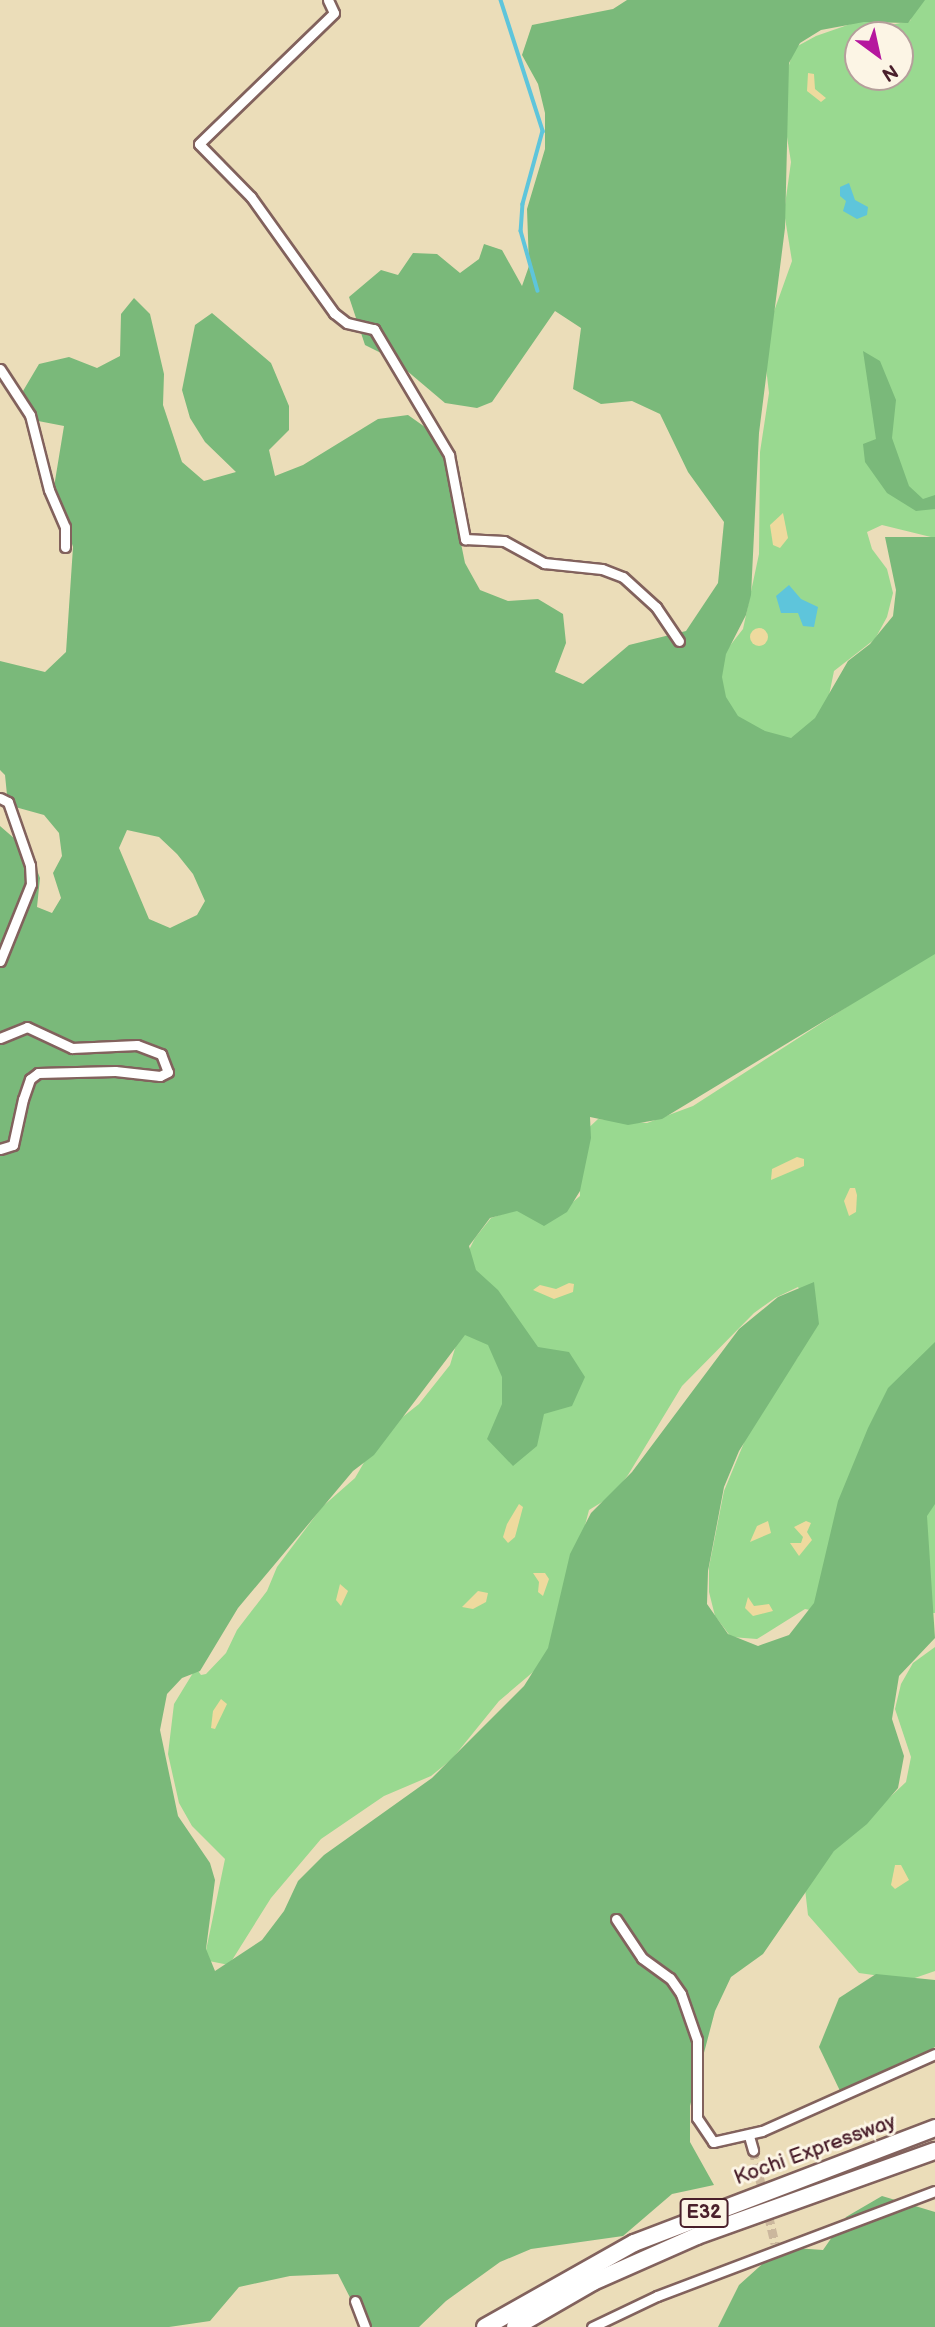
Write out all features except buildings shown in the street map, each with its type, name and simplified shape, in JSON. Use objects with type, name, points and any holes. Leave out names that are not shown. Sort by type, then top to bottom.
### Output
[{"type":"highway","name":"Kochi Expressway","points":[[485,2327],[634,2243],[935,2128]]},
{"type":"highway","name":"Kochi Expressway","points":[[514,2327],[593,2282],[697,2236],[935,2151]]},
{"type":"street","points":[[328,0],[334,13],[200,144],[251,197],[334,313],[347,323],[374,329],[449,455],[465,539],[504,541],[544,563],[602,569],[622,577],[656,607],[679,641]]},
{"type":"street","points":[[0,369],[30,415],[49,490],[65,527],[65,547]]},
{"type":"street","points":[[0,798],[8,802],[30,865],[31,884],[0,961]]},
{"type":"street","points":[[0,1038],[27,1027],[72,1048],[137,1045],[162,1054],[168,1072],[160,1076],[115,1071],[38,1073],[30,1079],[23,1099],[13,1145],[0,1149]]},
{"type":"street","points":[[616,1919],[642,1958],[670,1978],[681,1994],[697,2040],[697,2118],[708,2137],[724,2142],[749,2136],[935,2054]]},
{"type":"street","points":[[749,2136],[753,2150]]},
{"type":"street","points":[[592,2327],[657,2296],[776,2247],[935,2191]]},
{"type":"street","points":[[355,2301],[365,2327]]},
{"type":"green space","points":[[627,0],[925,0],[909,21],[844,21],[844,26],[821,30],[800,43],[789,63],[785,228],[759,433],[751,595],[746,615],[726,654],[722,677],[726,697],[738,716],[765,731],[791,738],[815,718],[848,661],[870,644],[893,616],[896,590],[885,537],[935,537],[935,954],[662,1119],[628,1125],[590,1117],[591,1138],[580,1191],[567,1212],[544,1226],[517,1211],[490,1218],[469,1246],[476,1270],[498,1290],[538,1347],[569,1352],[585,1377],[572,1406],[544,1414],[537,1446],[513,1466],[487,1439],[502,1404],[502,1377],[488,1345],[465,1335],[374,1455],[353,1471],[238,1608],[200,1671],[182,1678],[167,1694],[160,1730],[178,1816],[210,1863],[215,1880],[206,1949],[215,1971],[262,1940],[284,1911],[298,1881],[324,1855],[432,1778],[524,1686],[548,1648],[570,1554],[591,1513],[632,1472],[739,1329],[778,1297],[814,1282],[819,1324],[739,1451],[724,1487],[708,1571],[707,1604],[728,1634],[758,1646],[789,1635],[814,1603],[838,1501],[868,1428],[888,1388],[935,1342],[935,1504],[927,1516],[935,1638],[899,1676],[892,1719],[904,1756],[898,1788],[867,1824],[834,1851],[763,1954],[731,1977],[715,2011],[690,2106],[690,2142],[714,2185],[672,2194],[623,2236],[531,2249],[500,2262],[446,2301],[419,2327],[365,2327],[338,2274],[290,2276],[239,2287],[210,2321],[169,2327],[0,2327],[0,826],[30,852],[40,878],[37,907],[52,913],[61,898],[53,873],[62,856],[59,833],[44,815],[8,805],[5,775],[0,770],[0,661],[45,672],[66,652],[73,547],[54,487],[64,426],[33,420],[23,391],[39,364],[69,357],[97,368],[120,356],[121,314],[134,298],[150,314],[164,374],[163,405],[182,462],[204,481],[236,472],[205,442],[190,418],[182,390],[195,325],[212,313],[271,363],[289,406],[289,430],[269,450],[275,476],[303,465],[378,419],[408,415],[432,432],[444,460],[465,563],[480,590],[508,601],[538,599],[563,614],[566,643],[555,672],[583,684],[629,645],[686,631],[718,583],[724,522],[688,472],[660,414],[632,401],[601,404],[573,389],[581,328],[555,311],[492,402],[477,408],[445,403],[393,359],[365,345],[349,297],[381,270],[398,275],[413,253],[437,254],[460,273],[479,259],[484,244],[502,250],[522,286],[529,266],[527,209],[545,149],[545,113],[538,84],[522,55],[532,25],[613,9]],"holes":[[[127,830],[159,837],[193,874],[205,901],[197,915],[170,928],[149,919],[119,848]]]},
{"type":"green space","points":[[919,0],[935,0],[935,538],[882,525],[867,532],[872,549],[887,569],[893,593],[887,617],[875,639],[834,671],[824,720],[784,742],[737,722],[722,701],[717,677],[725,652],[743,629],[759,554],[760,452],[769,393],[763,342],[792,261],[784,212],[791,162],[783,112],[787,72],[794,48],[816,36],[844,26],[844,91],[914,91],[914,21],[910,21]]},
{"type":"green space","points":[[863,351],[880,361],[896,400],[892,438],[909,486],[923,499],[935,495],[935,509],[916,511],[887,493],[865,462],[863,444],[876,439]]},
{"type":"green space","points":[[935,950],[935,1613],[830,1614],[805,1609],[757,1639],[731,1637],[715,1616],[709,1592],[709,1567],[724,1491],[753,1421],[798,1357],[811,1309],[798,1287],[775,1298],[754,1313],[682,1386],[628,1475],[612,1496],[589,1510],[554,1646],[539,1667],[499,1701],[452,1759],[431,1776],[384,1796],[321,1839],[271,1898],[229,1965],[204,1960],[225,1859],[192,1826],[179,1803],[168,1754],[174,1704],[196,1668],[201,1675],[206,1674],[226,1653],[237,1630],[267,1591],[277,1567],[322,1507],[355,1478],[380,1435],[419,1404],[450,1365],[459,1335],[464,1260],[475,1238],[491,1218],[514,1210],[561,1212],[580,1196],[580,1136],[598,1119],[647,1123],[693,1106]]},
{"type":"green space","points":[[935,1647],[935,1971],[909,1980],[859,1973],[808,1915],[805,1889],[835,1849],[906,1782],[911,1757],[895,1709],[901,1684],[913,1663]]},
{"type":"green space","points":[[876,1974],[935,1980],[935,2047],[875,2085],[841,2093],[819,2047],[839,1998]]},
{"type":"green space","points":[[882,2196],[935,2212],[935,2327],[718,2327],[739,2285],[781,2247],[823,2250],[846,2217]]},
{"type":"sand","points":[[808,73],[814,74],[815,89],[826,98],[821,102],[807,91]]},
{"type":"sand","points":[[783,513],[788,538],[780,548],[773,545],[770,525]]},
{"type":"sand","points":[[759,628],[765,631],[768,637],[765,643],[759,646],[753,643],[750,637],[753,631]]},
{"type":"sand","points":[[797,1157],[804,1159],[804,1166],[771,1180],[772,1169]]},
{"type":"sand","points":[[850,1188],[855,1188],[857,1195],[856,1212],[849,1216],[844,1201]]},
{"type":"sand","points":[[569,1283],[574,1284],[573,1292],[554,1299],[533,1290],[540,1285],[556,1289]]},
{"type":"sand","points":[[519,1504],[523,1507],[515,1537],[508,1543],[503,1537]]},
{"type":"sand","points":[[768,1521],[771,1533],[750,1542],[757,1526]]},
{"type":"sand","points":[[806,1521],[811,1523],[807,1532],[812,1540],[799,1556],[790,1543],[801,1543],[803,1537],[794,1527]]},
{"type":"sand","points":[[533,1573],[545,1573],[549,1579],[543,1596],[538,1592],[539,1582]]},
{"type":"sand","points":[[340,1584],[348,1591],[341,1606],[336,1600]]},
{"type":"sand","points":[[478,1591],[488,1593],[486,1602],[473,1609],[462,1607]]},
{"type":"sand","points":[[748,1597],[754,1606],[769,1604],[773,1611],[753,1616],[745,1608]]},
{"type":"sand","points":[[221,1699],[227,1704],[215,1729],[211,1728],[213,1711]]},
{"type":"sand","points":[[895,1865],[901,1865],[909,1880],[895,1889],[891,1885]]},
{"type":"water","points":[[849,183],[855,200],[868,207],[867,215],[857,219],[843,211],[846,201],[840,196],[840,187]]},
{"type":"water","points":[[789,585],[801,599],[818,607],[814,627],[803,626],[798,613],[781,613],[776,596]]},
{"type":"waterway","points":[[501,0],[543,131],[523,204],[521,231],[538,291]]},
{"type":"tunnel","points":[[753,2150],[775,2243]]}]
